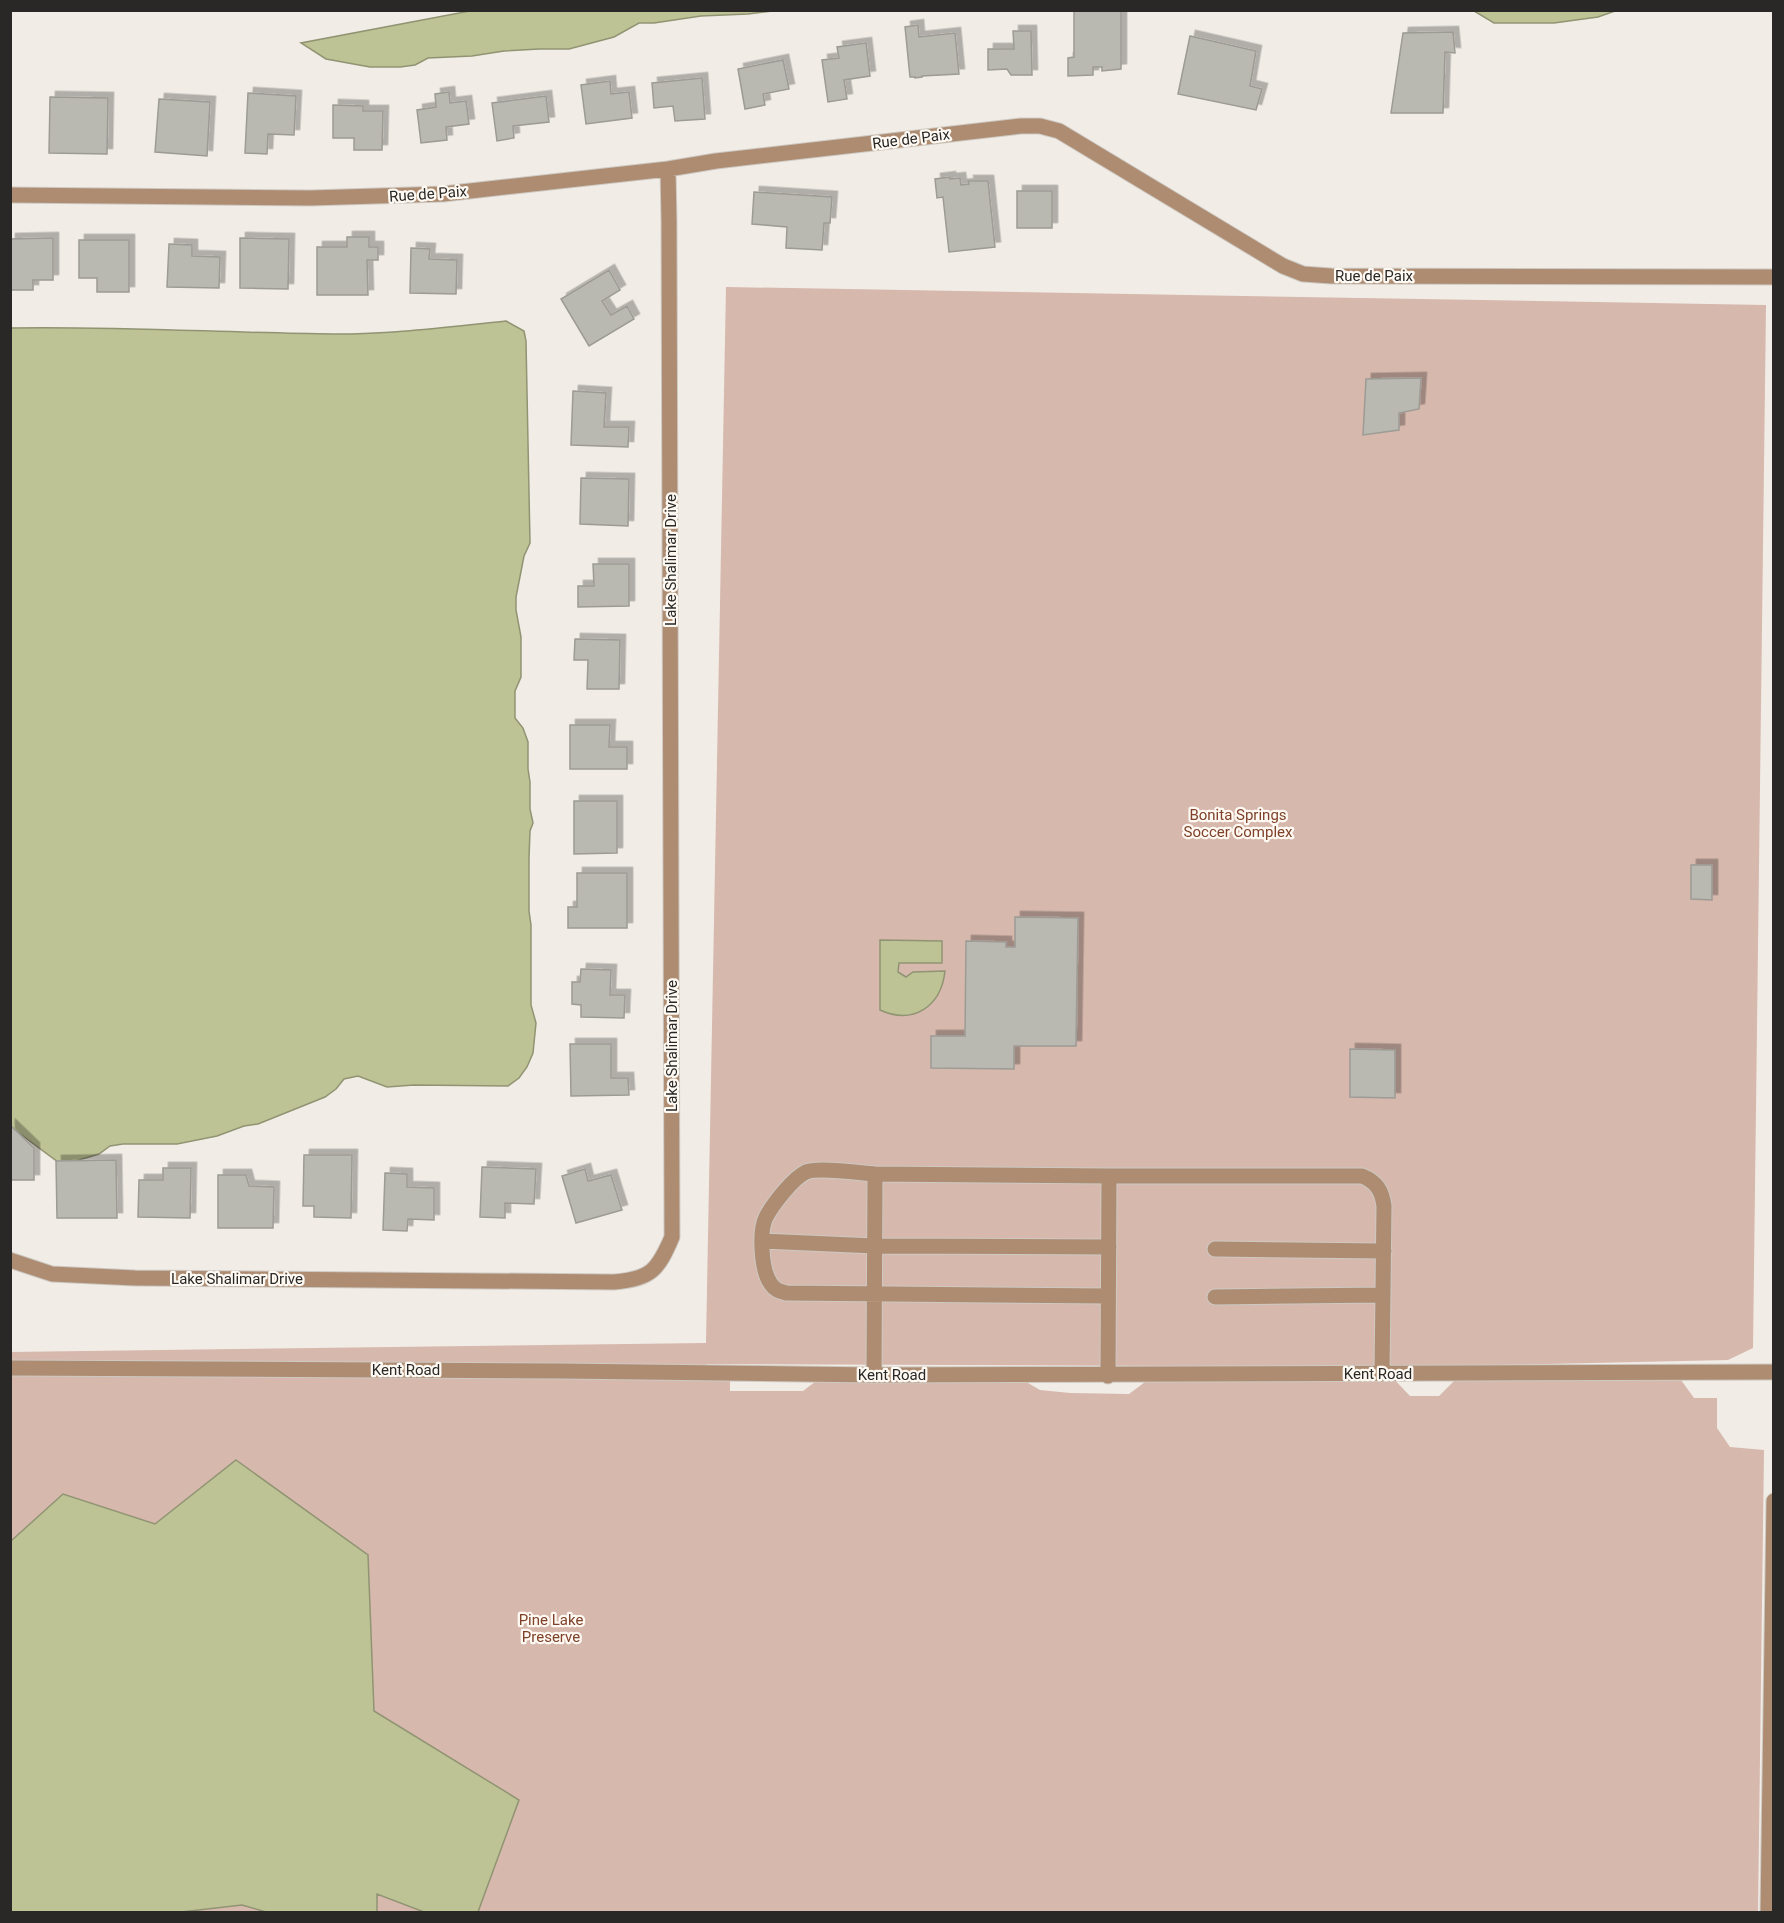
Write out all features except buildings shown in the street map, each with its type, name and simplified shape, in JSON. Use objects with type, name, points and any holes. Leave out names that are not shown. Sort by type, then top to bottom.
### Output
[{"type":"street","name":"Rue de Paix","points":[[10,195],[382,197],[443,194],[1021,126],[1040,126],[1059,130],[1244,243],[1283,266],[1303,274],[1325,276],[1773,277]]},
{"type":"street","name":"Lake Shalimar Drive","points":[[10,1260],[52,1274],[135,1278],[614,1282],[634,1280],[653,1271],[664,1255],[672,1237],[668,169]]},
{"type":"street","points":[[1108,1296],[786,1293],[776,1290],[769,1282],[763,1264],[762,1241],[766,1218],[796,1178],[807,1172],[1109,1176],[1362,1176],[1377,1184],[1383,1197],[1382,1374]]},
{"type":"street","points":[[874,1375],[875,1174]]},
{"type":"street","points":[[1108,1376],[1109,1176]]},
{"type":"street","points":[[762,1241],[874,1246],[1109,1247]]},
{"type":"street","points":[[1215,1249],[1384,1251]]},
{"type":"street","points":[[1215,1297],[1383,1295]]},
{"type":"street","name":"Kent Road","points":[[10,1368],[1108,1376],[1773,1372]]},
{"type":"street","points":[[1768,1912],[1773,1501]]},
{"type":"green space","points":[[726,287],[1766,305],[1753,1348],[1728,1360],[1413,1367],[706,1364],[707,1372],[730,1372],[730,1391],[803,1391],[828,1372],[1011,1373],[1040,1390],[1129,1394],[1149,1379],[1389,1374],[1410,1396],[1439,1396],[1454,1381],[1622,1372],[1681,1380],[1694,1398],[1717,1398],[1717,1428],[1730,1447],[1764,1450],[1758,1912],[11,1912],[10,1352],[706,1343]]},
{"type":"shaded area","points":[[475,10],[772,11],[639,23],[614,37],[569,49],[504,51],[472,56],[428,58],[415,65],[400,67],[370,67],[326,59],[301,43]]},
{"type":"shaded area","points":[[1474,11],[1615,11],[1598,17],[1554,23],[1494,23]]},
{"type":"shaded area","points":[[506,321],[524,331],[526,341],[530,543],[524,556],[516,597],[521,637],[521,677],[515,691],[515,718],[523,728],[528,742],[530,809],[533,823],[530,831],[529,911],[531,1005],[536,1023],[533,1053],[527,1067],[519,1078],[508,1086],[387,1087],[358,1076],[344,1079],[325,1097],[258,1124],[244,1126],[217,1136],[177,1144],[110,1146],[99,1154],[72,1162],[58,1162],[11,1127],[11,328],[356,334]]},
{"type":"shaded area","points":[[880,940],[942,941],[942,963],[899,963],[898,972],[906,977],[913,972],[945,971],[938,994],[923,1010],[904,1015],[880,1010]]},
{"type":"shaded area","points":[[236,1460],[368,1555],[374,1711],[519,1800],[478,1912],[424,1912],[377,1894],[377,1912],[266,1912],[242,1905],[181,1912],[11,1912],[11,1541],[63,1494],[155,1524]]},
{"type":"park label","name":"Bonita Springs Soccer Complex","points":[[1238,824]]},
{"type":"park label","name":"Pine Lake Preserve","points":[[551,1628]]}]
